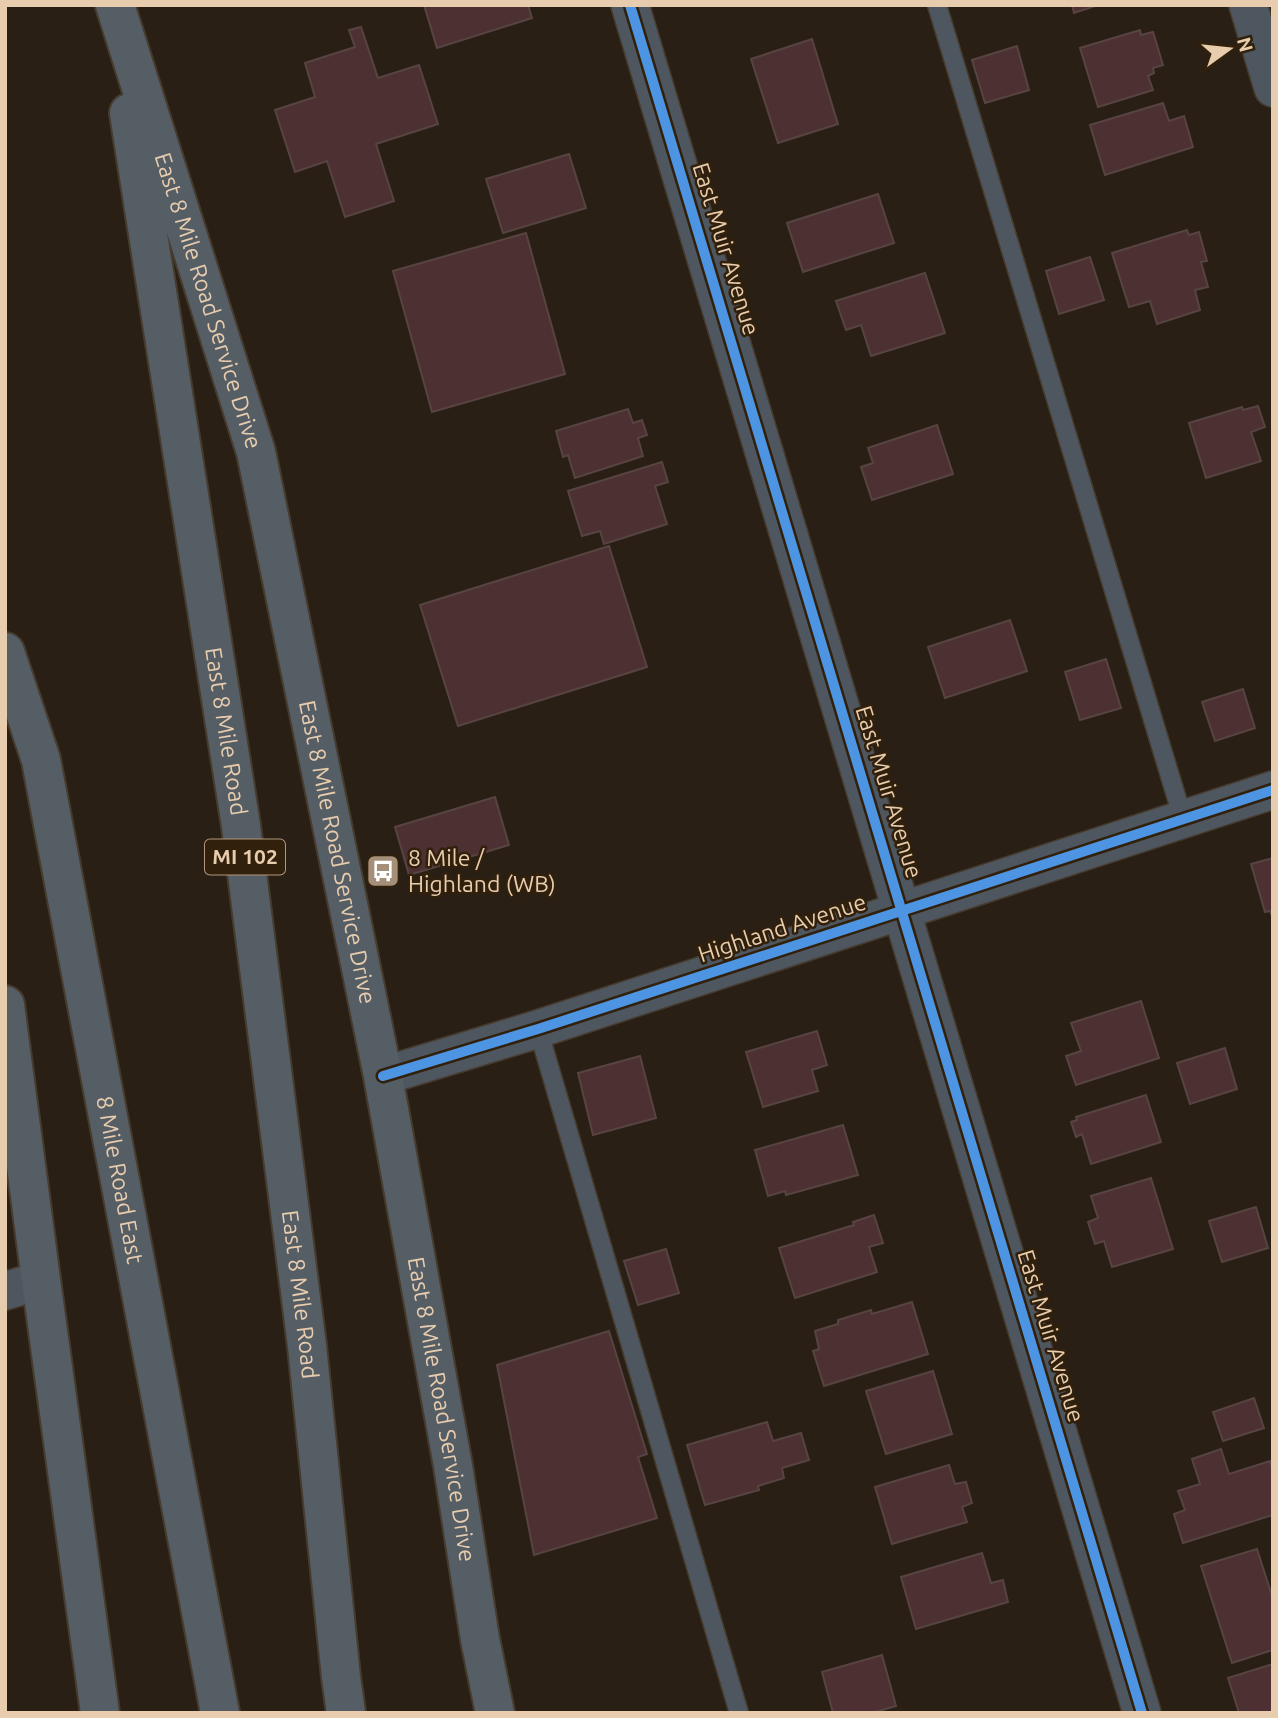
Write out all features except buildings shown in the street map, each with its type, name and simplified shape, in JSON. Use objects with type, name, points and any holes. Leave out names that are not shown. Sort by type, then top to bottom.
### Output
[{"type":"highway","name":"East 8 Mile Road Service Drive","points":[[114,5],[256,452],[383,1076],[495,1713]]},
{"type":"highway","name":"East 8 Mile Road","points":[[114,5],[250,892],[307,1346],[346,1713]]},
{"type":"highway","name":"8 Mile Road East","points":[[5,652],[41,760],[220,1713]]},
{"type":"highway","points":[[5,1005],[23,1285],[100,1713]]},
{"type":"street","name":"East Muir Avenue","points":[[630,5],[1142,1713]]},
{"type":"street","points":[[1248,5],[1273,88]]},
{"type":"street","name":"Highland Avenue","points":[[383,1076],[538,1029],[1273,790]]},
{"type":"lane","points":[[937,5],[1183,819]]},
{"type":"lane","points":[[538,1029],[739,1713]]},
{"type":"cycle path","points":[[630,5],[1142,1713]]},
{"type":"cycle path","points":[[383,1076],[538,1029],[1273,790]]},
{"type":"place","name":"8 Mile / Highland (WB)","points":[[383,871]]}]
